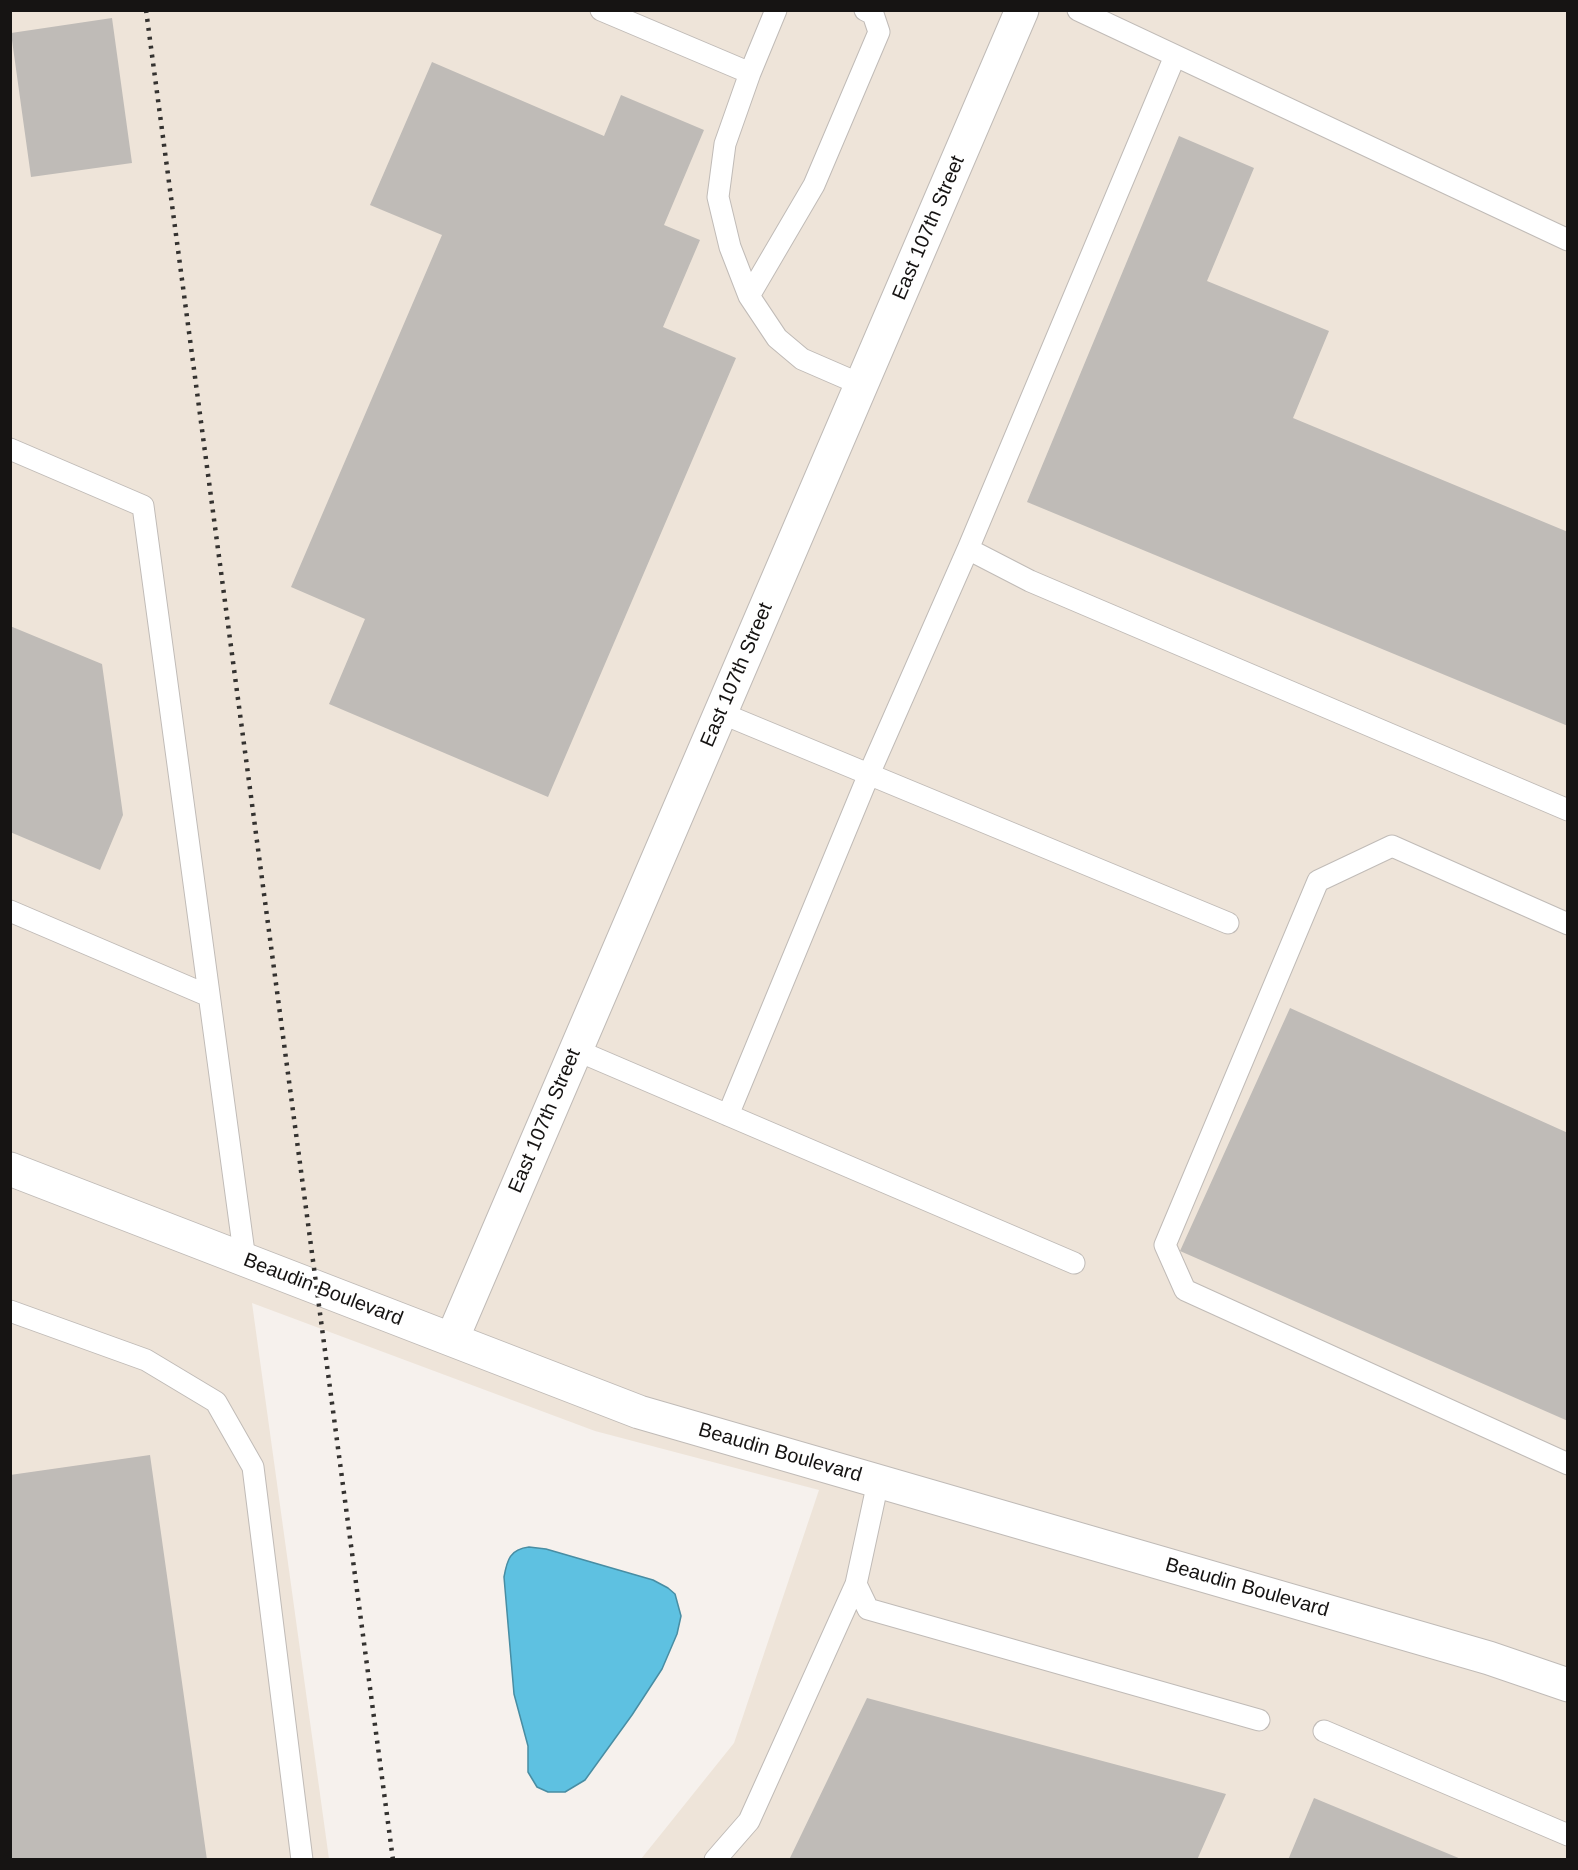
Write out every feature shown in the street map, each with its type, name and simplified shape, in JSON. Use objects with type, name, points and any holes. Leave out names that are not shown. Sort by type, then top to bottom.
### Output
[{"type":"street","name":"East 107th Street","points":[[452,1339],[1022,10]]},
{"type":"street","name":"Beaudin Boulevard","points":[[10,1169],[639,1412],[1477,1655],[1568,1685]]},
{"type":"lane","points":[[601,10],[750,73]]},
{"type":"lane","points":[[776,10],[724,144],[718,197],[730,247],[749,296],[777,338],[802,359],[862,385]]},
{"type":"lane","points":[[749,296],[814,185],[879,32],[873,14],[865,10]]},
{"type":"lane","points":[[1078,10],[1568,240]]},
{"type":"lane","points":[[728,1115],[869,774],[968,549],[1175,56]]},
{"type":"lane","points":[[10,449],[143,506],[245,1260]]},
{"type":"lane","points":[[968,549],[1041,585],[1568,810]]},
{"type":"lane","points":[[721,713],[1228,923]]},
{"type":"lane","points":[[1568,924],[1392,846],[1318,881],[1166,1245],[1185,1290],[1568,1464]]},
{"type":"lane","points":[[10,911],[209,996]]},
{"type":"lane","points":[[576,1050],[1074,1263]]},
{"type":"lane","points":[[10,1311],[146,1360],[216,1402],[254,1467],[302,1860]]},
{"type":"lane","points":[[715,1860],[750,1821],[856,1584],[878,1482]]},
{"type":"lane","points":[[856,1584],[868,1609],[1259,1720]]},
{"type":"lane","points":[[1324,1731],[1568,1835]]},
{"type":"shaded area","points":[[11,11],[1567,11],[1567,1859],[641,1859],[734,1743],[819,1490],[595,1431],[252,1303],[329,1859],[11,1860]]},
{"type":"water","points":[[529,1547],[546,1549],[653,1580],[675,1594],[681,1616],[677,1634],[662,1669],[632,1715],[585,1780],[565,1792],[548,1792],[537,1787],[528,1772],[528,1746],[514,1694],[504,1577],[510,1556],[518,1550]]},
{"type":"building","points":[[112,18],[132,163],[31,177],[11,33]]},
{"type":"building","points":[[432,62],[604,136],[621,95],[704,130],[664,225],[700,240],[663,327],[736,358],[548,797],[329,704],[365,619],[291,587],[442,235],[370,205]]},
{"type":"building","points":[[1179,136],[1254,168],[1207,281],[1329,331],[1293,418],[1568,532],[1568,726],[1027,502]]},
{"type":"building","points":[[10,626],[102,664],[123,815],[100,870],[10,832]]},
{"type":"building","points":[[1290,1008],[1568,1133],[1568,1421],[1180,1251]]},
{"type":"building","points":[[150,1455],[207,1860],[10,1860],[10,1475]]},
{"type":"building","points":[[867,1698],[1226,1794],[1197,1860],[789,1860]]},
{"type":"building","points":[[1314,1798],[1461,1859],[1461,1860],[1288,1860]]},
{"type":"railway","points":[[146,10],[393,1860]]}]
